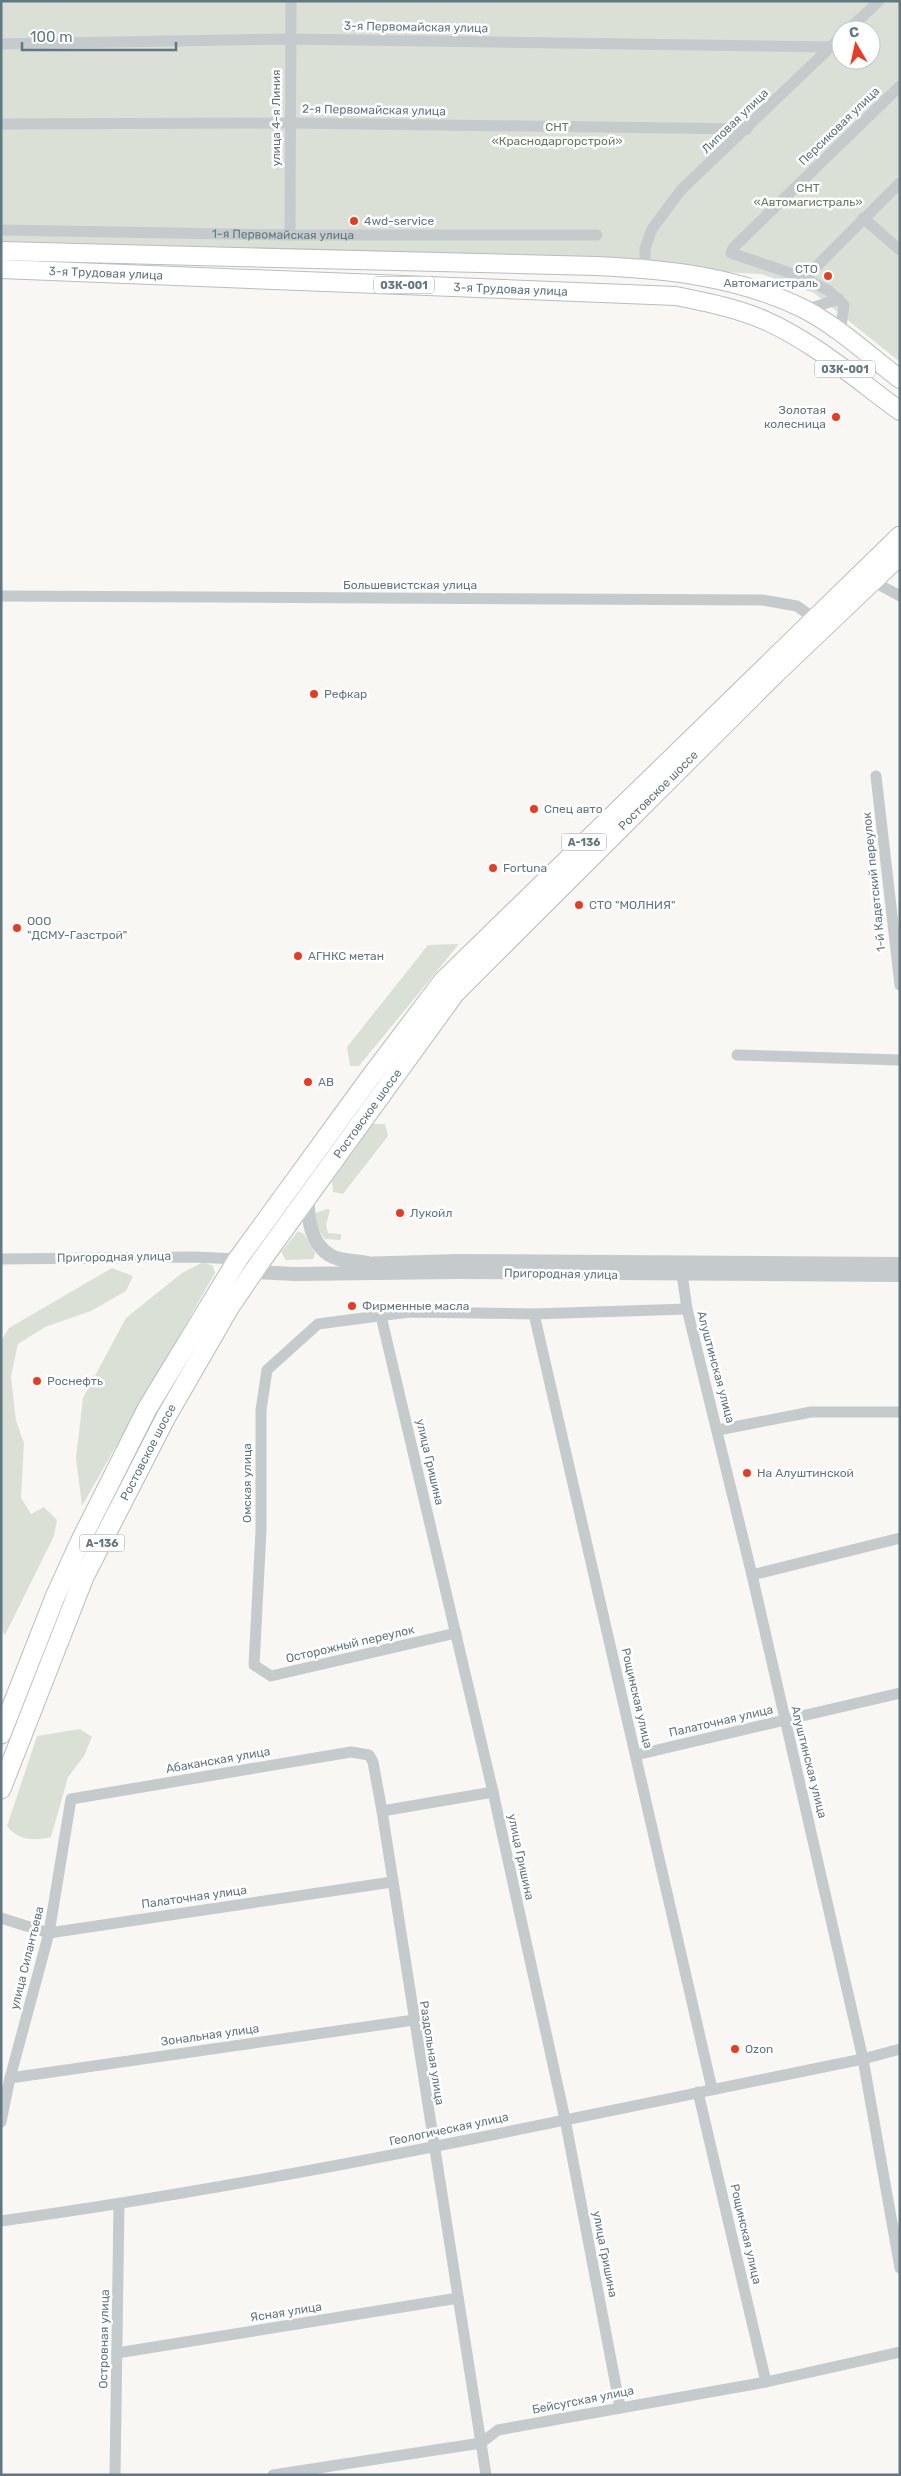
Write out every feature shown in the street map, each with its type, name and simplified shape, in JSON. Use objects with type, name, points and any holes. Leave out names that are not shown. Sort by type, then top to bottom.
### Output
[{"type":"highway","name":"Ростовское шоссе","points":[[1,1789],[84,1577],[166,1417],[229,1308],[256,1268],[455,993],[762,687],[900,536]]},
{"type":"highway","name":"Ростовское шоссе","points":[[1,1734],[55,1597],[80,1542],[147,1409],[233,1262],[443,981],[820,622],[872,581],[900,555]]},
{"type":"main road","name":"3-я Трудовая улица","points":[[1,251],[645,268]]},
{"type":"main road","name":"03К-001","points":[[645,268],[717,279],[804,310],[855,344],[900,379]]},
{"type":"main road","name":"3-я Трудовая улица","points":[[1,269],[676,296],[718,304],[778,327],[800,338],[896,410]]},
{"type":"main road","name":"03К-001","points":[[855,344],[900,383]]},
{"type":"street","name":"улица 4-я Линия","points":[[290,235],[291,123],[289,39],[291,1]]},
{"type":"street","points":[[859,20],[879,1]]},
{"type":"street","name":"3-я Первомайская улица","points":[[1,44],[289,39],[830,47]]},
{"type":"street","name":"Липовая улица","points":[[645,268],[646,248],[652,229],[682,190],[830,47]]},
{"type":"street","name":"Персиковая улица","points":[[805,278],[733,256],[731,253],[732,248],[900,86]]},
{"type":"street","name":"2-я Первомайская улица","points":[[1,124],[291,123],[747,129]]},
{"type":"street","points":[[840,334],[844,308],[839,299],[829,291],[805,278],[900,183]]},
{"type":"street","points":[[863,218],[900,250]]},
{"type":"street","name":"1-я Первомайская улица","points":[[1,230],[290,235],[597,235]]},
{"type":"street","points":[[804,310],[839,299]]},
{"type":"street","points":[[872,581],[900,596]]},
{"type":"street","name":"Большевистская улица","points":[[1,596],[762,600],[797,606],[820,622]]},
{"type":"street","name":"1-й Кадетский переулок","points":[[876,776],[900,985]]},
{"type":"street","points":[[737,1055],[900,1060]]},
{"type":"street","points":[[308,1196],[307,1217],[310,1230],[326,1252],[335,1258],[373,1263]]},
{"type":"street","name":"Пригородная улица","points":[[1,1259],[195,1256],[256,1268],[681,1269],[900,1264]]},
{"type":"street","name":"Пригородная улица","points":[[256,1268],[457,1261],[900,1275]]},
{"type":"street","name":"Алуштинская улица","points":[[681,1269],[687,1310],[752,1574],[862,2059],[900,2268]]},
{"type":"street","points":[[381,1316],[410,1312],[534,1314],[687,1310]]},
{"type":"street","name":"Рощинская улица","points":[[534,1314],[712,2089]]},
{"type":"street","name":"Омская улица","points":[[254,1665],[261,1531],[261,1410],[267,1370],[318,1324],[381,1316]]},
{"type":"street","name":"улица Гришина","points":[[381,1316],[493,1792],[565,2119],[620,2407]]},
{"type":"street","points":[[718,1430],[811,1412],[900,1412]]},
{"type":"street","points":[[752,1574],[900,1538]]},
{"type":"street","name":"Осторожный переулок","points":[[254,1665],[271,1676],[456,1633]]},
{"type":"street","name":"Палаточная улица","points":[[636,1755],[900,1693]]},
{"type":"street","name":"Абаканская улица","points":[[71,1799],[351,1752],[369,1755]]},
{"type":"street","name":"Раздольная улица","points":[[369,1755],[373,1762],[382,1811],[486,2475]]},
{"type":"street","points":[[382,1811],[493,1792]]},
{"type":"street","name":"улица Силантьева","points":[[1,2122],[10,2078],[49,1933],[71,1799]]},
{"type":"street","name":"Палаточная улица","points":[[1,1918],[49,1933],[392,1882]]},
{"type":"street","name":"Зональная улица","points":[[10,2078],[414,2020]]},
{"type":"street","name":"Геологическая улица","points":[[1,2221],[119,2204],[434,2147],[862,2059],[900,2049]]},
{"type":"street","name":"Рощинская улица","points":[[698,2092],[766,2382]]},
{"type":"street","name":"Островная улица","points":[[115,2475],[119,2204]]},
{"type":"street","name":"Ясная улица","points":[[117,2353],[458,2298]]},
{"type":"street","name":"Бейсугская улица","points":[[273,2475],[481,2443],[498,2430],[766,2382],[900,2352]]},
{"type":"green space","name":"СНТ «Краснодаргорстрой»","points":[[1,1],[900,1],[900,362],[814,293],[761,274],[645,268],[1,251]]},
{"type":"green space","points":[[459,944],[359,1066],[350,1066],[347,1047],[428,945]]},
{"type":"green space","points":[[373,1124],[385,1124],[388,1136],[343,1194],[333,1192],[332,1181]]},
{"type":"green space","points":[[327,1209],[330,1210],[326,1225],[328,1233],[341,1234],[341,1240],[325,1239],[311,1219],[316,1213]]},
{"type":"green space","points":[[298,1231],[304,1234],[315,1253],[313,1259],[286,1260],[281,1252]]},
{"type":"green space","points":[[203,1262],[213,1266],[215,1273],[82,1506],[76,1458],[83,1398],[126,1318],[182,1273]]},
{"type":"green space","points":[[112,1268],[133,1276],[126,1291],[91,1311],[45,1327],[18,1344],[11,1376],[16,1421],[24,1443],[21,1498],[31,1514],[44,1507],[57,1520],[54,1536],[5,1635],[1,1629],[1,1341],[9,1328]]},
{"type":"green space","points":[[80,1729],[92,1737],[84,1756],[68,1777],[51,1837],[27,1839],[16,1835],[7,1826],[37,1736]]},
{"type":"place","name":"4wd-service","points":[[354,221]]},
{"type":"place","name":"СТО Автомагистраль","points":[[828,276]]},
{"type":"place","name":"Золотая колесница","points":[[836,417]]},
{"type":"place","name":"Рефкар","points":[[314,694]]},
{"type":"place","name":"Спец авто","points":[[534,809]]},
{"type":"place","name":"Fortuna","points":[[493,868]]},
{"type":"place","name":"СТО \"МОЛНИЯ\"","points":[[579,905]]},
{"type":"place","name":"ООО \"ДСМУ-Газстрой\"","points":[[17,928]]},
{"type":"place","name":"АГНКС метан","points":[[298,956]]},
{"type":"place","name":"АВ","points":[[308,1082]]},
{"type":"place","name":"Лукойл","points":[[400,1213]]},
{"type":"place","name":"Фирменные масла","points":[[352,1306]]},
{"type":"place","name":"Роснефть","points":[[37,1381]]},
{"type":"place","name":"На Алуштинской","points":[[747,1473]]},
{"type":"place","name":"Ozon","points":[[735,2049]]},
{"type":"park label","name":"СНТ «Автомагистраль»","points":[[808,195]]}]
